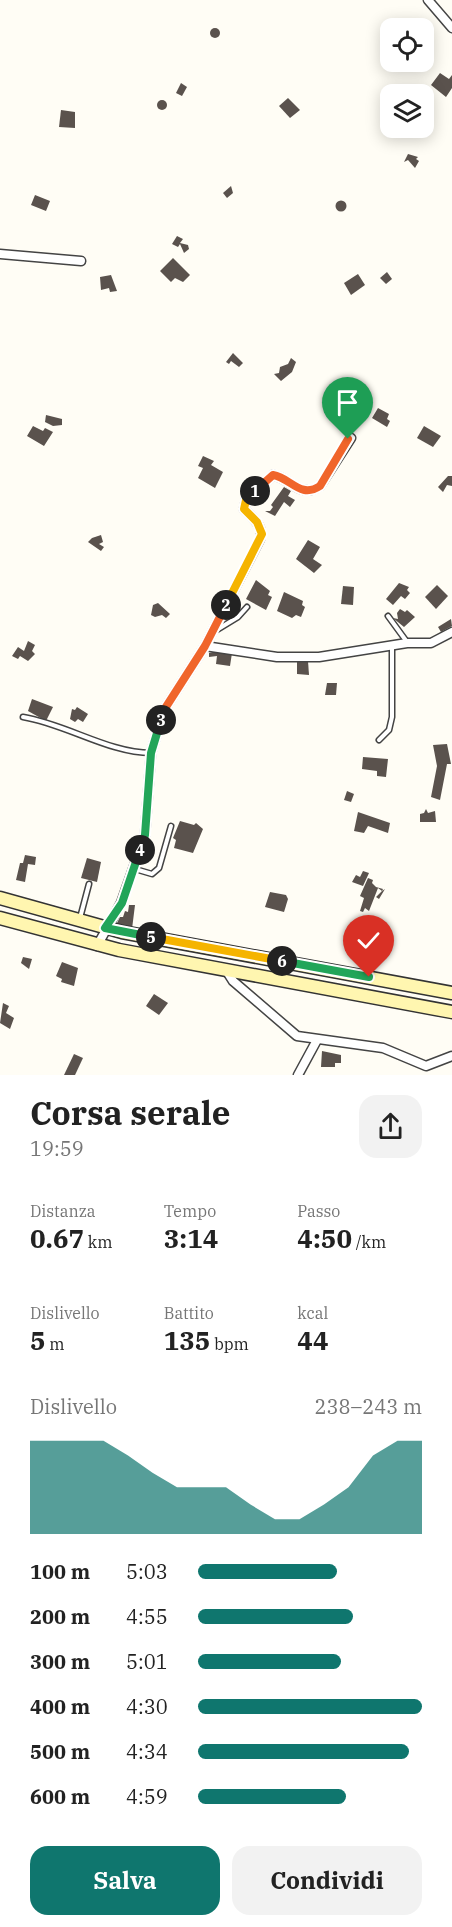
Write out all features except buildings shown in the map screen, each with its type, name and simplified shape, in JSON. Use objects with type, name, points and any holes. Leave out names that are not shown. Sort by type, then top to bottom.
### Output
[{"type":"main road","points":[[0,898],[105,928],[452,993]]},
{"type":"main road","points":[[0,918],[97,946],[452,1012]]},
{"type":"street","points":[[428,0],[452,28]]},
{"type":"street","points":[[0,254],[81,261]]},
{"type":"street","points":[[97,946],[105,928],[122,903],[145,835],[151,753],[164,710],[205,646],[262,534],[257,522],[244,509],[246,500],[273,475],[305,492],[312,491],[320,486],[351,438]]},
{"type":"street","points":[[205,646],[278,657],[319,657],[392,645],[431,643],[452,632]]},
{"type":"street","points":[[226,970],[233,981],[297,1036],[383,1048],[426,1066],[452,1056]]},
{"type":"street","points":[[298,1075],[317,1040]]},
{"type":"lane","points":[[210,634],[237,617],[247,607]]},
{"type":"lane","points":[[388,616],[408,643]]},
{"type":"lane","points":[[379,740],[389,730],[392,717],[392,645]]},
{"type":"lane","points":[[23,717],[91,737],[129,753],[151,753]]},
{"type":"lane","points":[[133,868],[152,874],[159,868],[171,826]]},
{"type":"lane","points":[[80,921],[89,884]]},
{"type":"route","points":[[348,439],[320,486],[312,491],[305,492],[281,477],[273,475],[246,500],[244,509],[257,522],[262,534],[205,646],[164,710],[151,753],[145,835],[122,903],[105,928],[369,977]]}]
